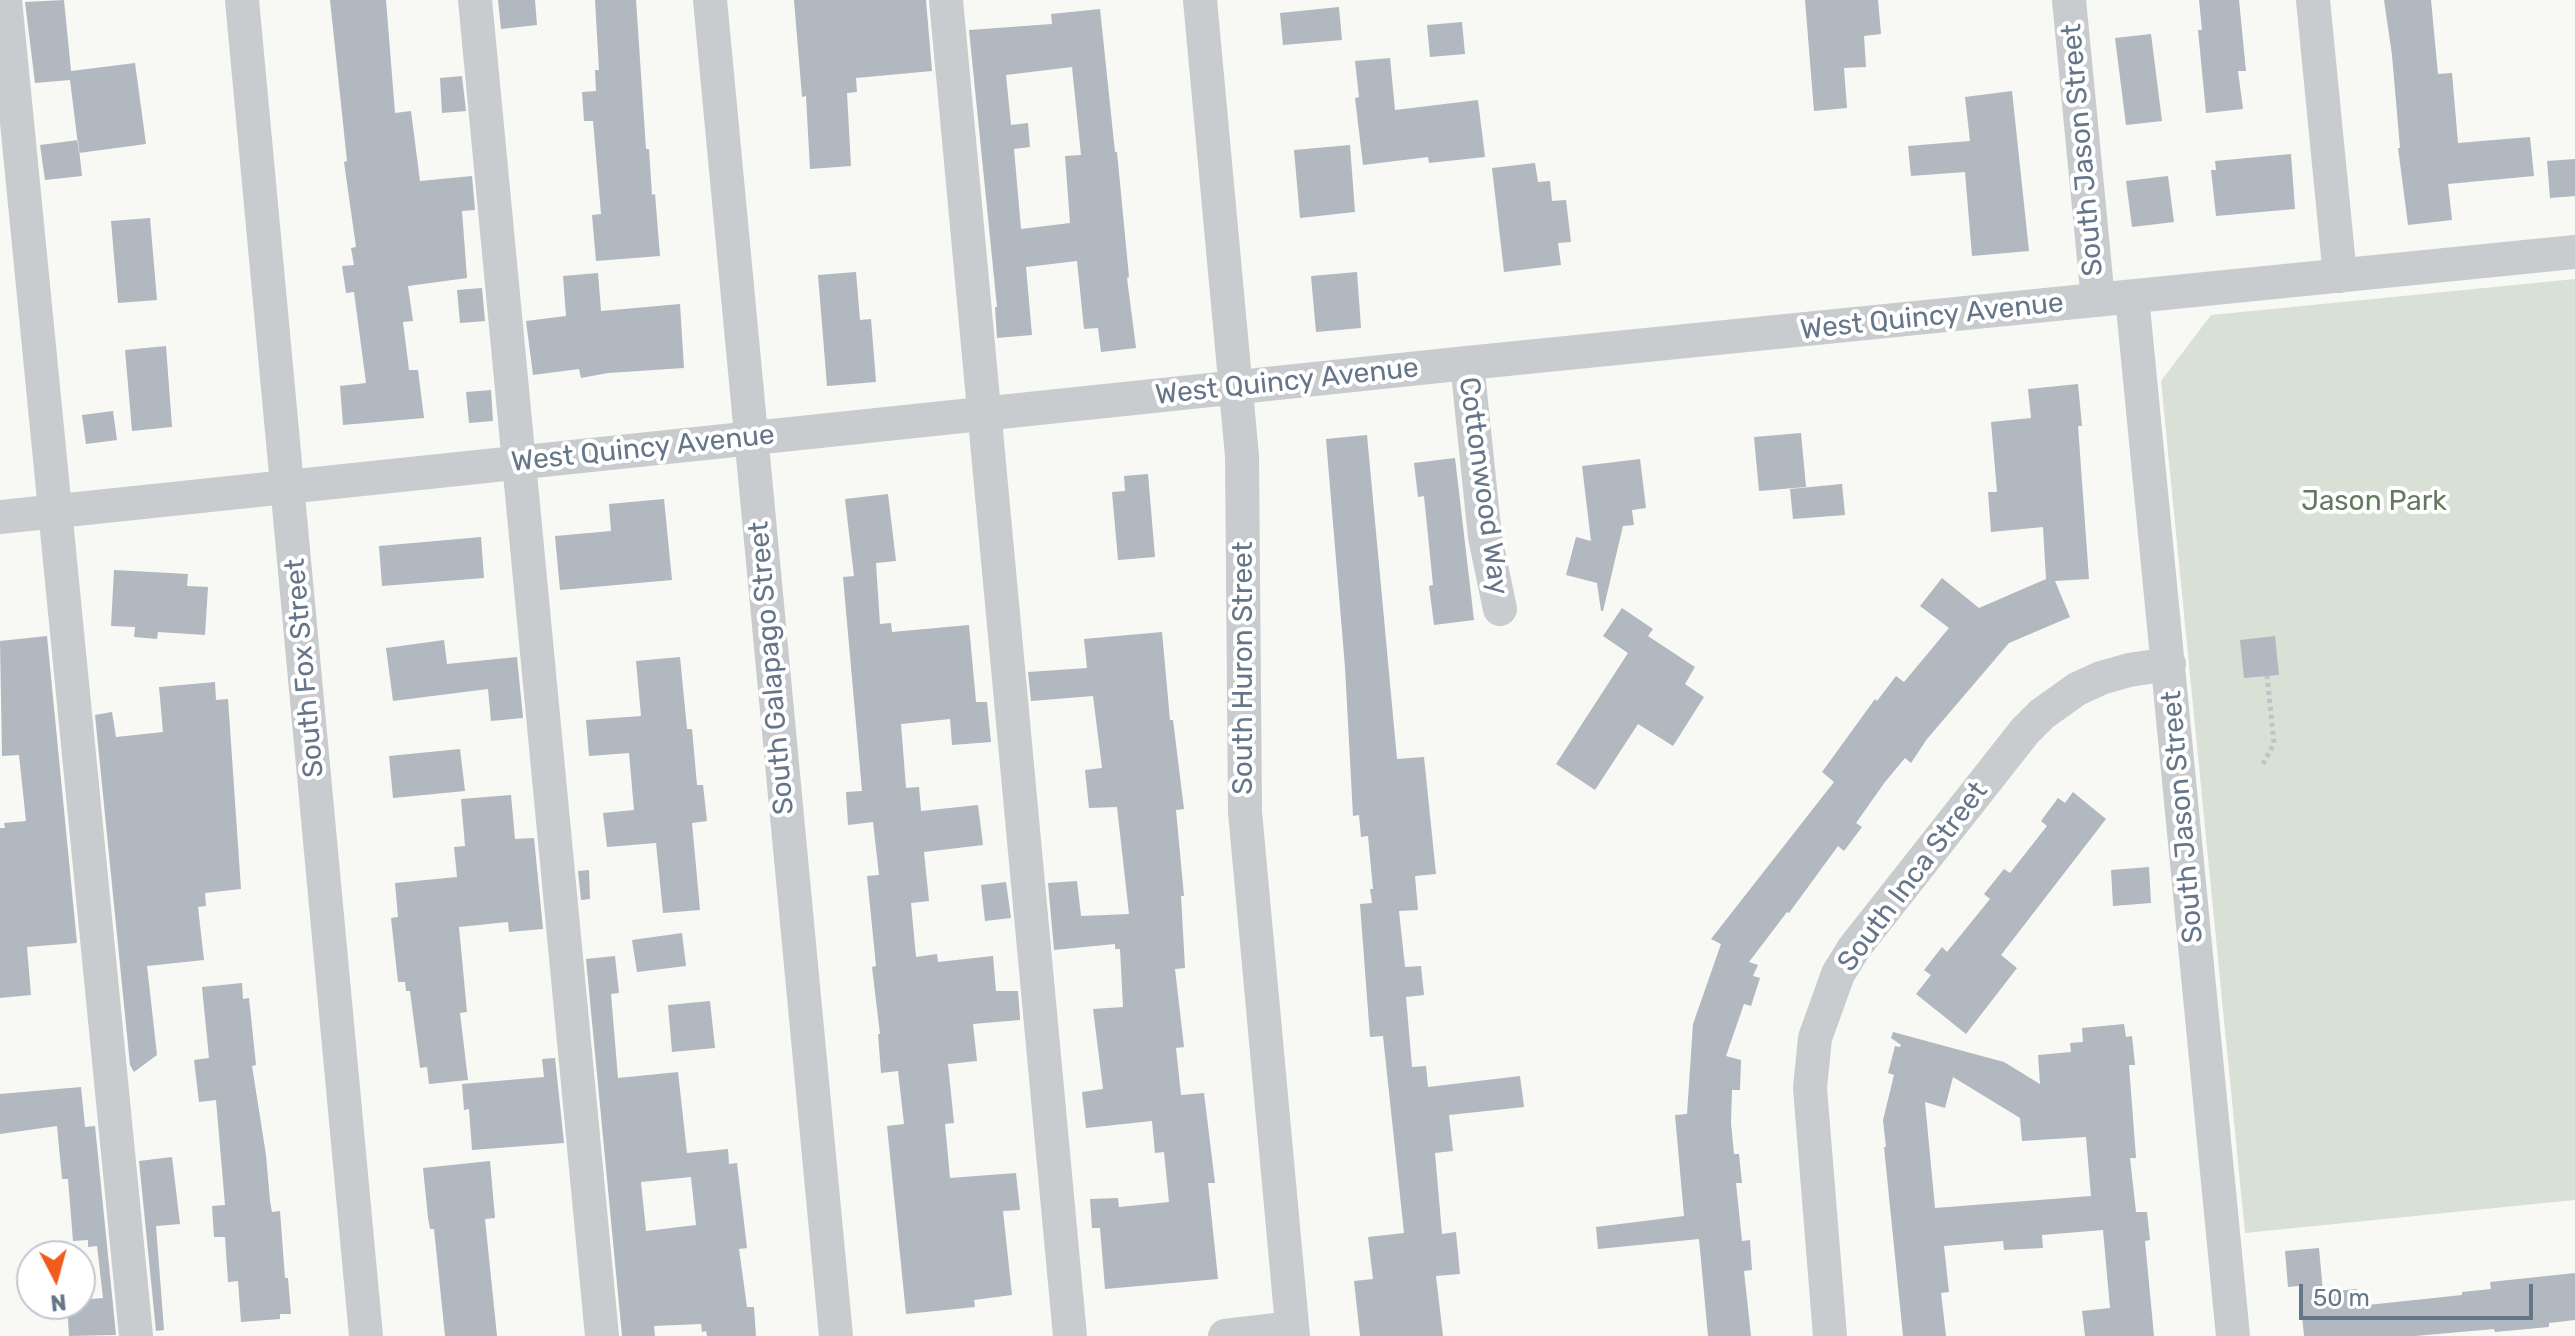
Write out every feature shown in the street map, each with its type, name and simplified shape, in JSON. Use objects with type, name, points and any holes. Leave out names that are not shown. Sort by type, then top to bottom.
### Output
[{"type":"street","points":[[5,0],[136,1336]]},
{"type":"street","name":"South Fox Street","points":[[242,0],[366,1336]]},
{"type":"street","points":[[475,0],[602,1336]]},
{"type":"street","name":"South Galapago Street","points":[[710,0],[836,1336]]},
{"type":"street","points":[[946,0],[1070,1336]]},
{"type":"street","name":"South Huron Street","points":[[1200,0],[1237,387],[1244,515],[1245,812],[1293,1332]]},
{"type":"street","name":"South Jason Street","points":[[2069,0],[2098,300]]},
{"type":"street","points":[[2313,0],[2340,276]]},
{"type":"street","name":"West Quincy Avenue","points":[[0,517],[1467,363],[2575,252]]},
{"type":"street","name":"South Jason Street","points":[[2132,297],[2233,1336]]},
{"type":"street","name":"Cottonwood Way","points":[[1467,363],[1485,537],[1500,609]]},
{"type":"street","name":"South Inca Street","points":[[1830,1336],[1810,1088],[1815,1038],[1838,974],[1854,948],[2025,731],[2042,714],[2077,689],[2101,678],[2169,664]]},
{"type":"street","points":[[1225,1336],[1293,1332]]},
{"type":"path","points":[[2263,764],[2274,743],[2267,676]]},
{"type":"green space","name":"Jason Park","points":[[2575,279],[2575,1200],[2245,1233],[2161,381],[2211,315]]},
{"type":"building","points":[[64,0],[71,71],[135,63],[146,144],[79,153],[70,80],[35,83],[25,2]]},
{"type":"building","points":[[330,0],[386,0],[395,113],[411,111],[420,181],[472,176],[475,210],[462,211],[467,278],[408,286],[413,321],[403,322],[409,370],[418,370],[424,418],[343,425],[340,386],[366,383],[354,292],[346,293],[342,266],[354,265],[351,248],[356,247],[344,162],[347,161]]},
{"type":"building","points":[[498,0],[535,0],[537,25],[501,29]]},
{"type":"building","points":[[595,0],[636,0],[646,149],[649,149],[652,195],[655,194],[660,256],[596,261],[592,215],[601,214],[593,121],[584,121],[582,92],[596,91],[595,70],[599,70]]},
{"type":"building","points":[[794,0],[926,0],[932,71],[856,78],[857,92],[847,93],[851,166],[810,169],[806,96],[802,97]]},
{"type":"building","points":[[1805,0],[1878,0],[1881,34],[1864,36],[1866,67],[1844,68],[1847,108],[1814,111]]},
{"type":"building","points":[[2199,0],[2239,0],[2246,71],[2238,71],[2243,109],[2206,113],[2198,30],[2202,30]]},
{"type":"building","points":[[2384,0],[2431,0],[2438,74],[2452,73],[2458,143],[2530,137],[2534,176],[2448,184],[2452,220],[2408,225]]},
{"type":"building","points":[[1339,7],[1342,40],[1283,45],[1280,13]]},
{"type":"building","points":[[1100,9],[1136,348],[1101,352],[1098,328],[1084,329],[1077,261],[1026,267],[1032,335],[997,338],[997,307],[969,30],[1052,24],[1051,14]],"holes":[[[1072,67],[1081,155],[1065,156],[1070,223],[1021,229],[1014,149],[1030,147],[1028,123],[1011,125],[1006,75]]]},
{"type":"building","points":[[1462,22],[1465,54],[1430,57],[1427,25]]},
{"type":"building","points":[[2151,34],[2162,121],[2126,125],[2115,38]]},
{"type":"building","points":[[1390,58],[1395,110],[1478,100],[1485,157],[1429,163],[1428,157],[1363,165],[1355,98],[1359,97],[1355,61]]},
{"type":"building","points":[[462,76],[466,111],[442,113],[440,78]]},
{"type":"building","points":[[2012,91],[2029,251],[1972,256],[1965,172],[1911,176],[1908,146],[1970,141],[1965,97]]},
{"type":"building","points":[[78,140],[82,176],[45,180],[40,145]]},
{"type":"building","points":[[1350,145],[1355,212],[1300,218],[1294,150]]},
{"type":"building","points":[[2291,154],[2295,209],[2216,216],[2211,170],[2216,170],[2215,161]]},
{"type":"building","points":[[2575,159],[2575,196],[2550,198],[2547,161]]},
{"type":"building","points":[[1535,163],[1538,182],[1550,181],[1552,201],[1566,200],[1571,242],[1558,243],[1561,265],[1504,272],[1492,168]]},
{"type":"building","points":[[2168,176],[2174,222],[2132,227],[2126,181]]},
{"type":"building","points":[[150,218],[157,300],[118,303],[111,221]]},
{"type":"building","points":[[856,272],[860,320],[871,319],[876,382],[827,386],[818,275]]},
{"type":"building","points":[[1357,272],[1361,328],[1316,332],[1311,276]]},
{"type":"building","points":[[598,273],[601,311],[680,304],[684,368],[581,378],[579,369],[533,375],[526,321],[566,316],[563,276]]},
{"type":"building","points":[[482,288],[485,321],[460,323],[457,290]]},
{"type":"building","points":[[166,346],[172,427],[132,431],[125,350]]},
{"type":"building","points":[[2078,384],[2089,579],[2055,581],[2070,617],[2009,643],[1927,739],[1911,763],[1905,758],[1885,782],[1856,823],[1862,827],[1844,851],[1838,846],[1749,962],[1758,965],[1753,976],[1760,978],[1751,1006],[1744,1004],[1726,1056],[1741,1060],[1740,1090],[1732,1090],[1731,1123],[1734,1154],[1739,1154],[1742,1183],[1736,1183],[1742,1241],[1750,1240],[1752,1270],[1744,1271],[1751,1336],[1708,1336],[1699,1239],[1598,1249],[1596,1227],[1684,1216],[1675,1115],[1687,1114],[1693,1024],[1721,944],[1711,939],[1834,782],[1822,772],[1875,699],[1877,701],[1896,676],[1904,682],[1949,628],[1920,606],[1942,578],[1979,608],[2046,579],[2043,527],[1991,532],[1988,492],[1997,492],[1991,422],[2031,418],[2028,389]]},
{"type":"building","points":[[491,390],[493,421],[469,423],[466,392]]},
{"type":"building","points":[[113,411],[117,440],[86,444],[82,415]]},
{"type":"building","points":[[1801,433],[1806,487],[1759,491],[1754,437]]},
{"type":"building","points":[[1367,435],[1397,759],[1424,757],[1436,874],[1415,876],[1418,910],[1399,911],[1405,967],[1421,966],[1424,995],[1406,997],[1412,1067],[1426,1066],[1428,1087],[1520,1076],[1524,1107],[1449,1115],[1453,1151],[1435,1153],[1442,1234],[1456,1232],[1460,1274],[1436,1276],[1443,1336],[1360,1336],[1354,1281],[1373,1279],[1368,1237],[1404,1233],[1383,1036],[1370,1037],[1360,904],[1372,903],[1370,889],[1373,889],[1368,836],[1361,837],[1359,815],[1353,816],[1345,667],[1326,439]]},
{"type":"building","points":[[1455,458],[1474,620],[1434,625],[1424,496],[1418,497],[1414,463]]},
{"type":"building","points":[[1640,459],[1646,508],[1632,510],[1634,525],[1623,526],[1601,611],[1597,583],[1566,575],[1576,537],[1591,541],[1582,466]]},
{"type":"building","points":[[1148,474],[1155,557],[1118,560],[1112,492],[1125,491],[1124,476]]},
{"type":"building","points":[[1842,484],[1845,515],[1793,519],[1790,489]]},
{"type":"building","points":[[888,494],[896,561],[876,563],[880,624],[891,623],[892,632],[969,625],[976,702],[987,702],[991,742],[952,745],[950,719],[901,724],[906,788],[919,787],[921,811],[978,805],[983,845],[924,852],[929,901],[911,903],[916,957],[937,954],[938,962],[993,956],[996,991],[1018,991],[1020,1017],[1020,1020],[973,1024],[977,1061],[948,1064],[954,1123],[945,1124],[950,1178],[1016,1173],[1020,1210],[1003,1211],[1012,1295],[974,1300],[975,1307],[906,1314],[887,1126],[904,1124],[898,1071],[881,1073],[872,967],[876,966],[867,876],[879,875],[873,822],[848,825],[846,792],[862,791],[843,577],[854,576],[845,499]]},
{"type":"building","points":[[664,499],[672,580],[560,590],[555,536],[611,531],[609,504]]},
{"type":"building","points":[[481,537],[484,578],[382,586],[379,546]]},
{"type":"building","points":[[114,570],[188,574],[187,586],[208,587],[205,635],[158,632],[157,639],[134,637],[135,627],[111,626]]},
{"type":"building","points":[[1622,608],[1653,629],[1648,636],[1695,667],[1685,684],[1704,697],[1673,746],[1638,724],[1595,790],[1556,764],[1628,653],[1603,636]]},
{"type":"building","points":[[1162,632],[1170,720],[1173,720],[1184,809],[1176,810],[1184,896],[1181,896],[1185,968],[1175,969],[1184,1047],[1176,1048],[1181,1095],[1204,1093],[1215,1183],[1208,1183],[1218,1279],[1105,1289],[1100,1228],[1092,1228],[1090,1199],[1118,1198],[1119,1207],[1169,1202],[1164,1152],[1155,1153],[1152,1121],[1086,1128],[1082,1092],[1103,1089],[1093,1009],[1123,1007],[1120,949],[1115,949],[1115,944],[1054,950],[1048,883],[1077,881],[1081,916],[1129,914],[1117,807],[1089,808],[1085,770],[1102,768],[1093,696],[1031,701],[1028,672],[1087,668],[1084,639]]},
{"type":"building","points":[[47,636],[77,943],[27,947],[31,995],[0,998],[0,828],[5,828],[4,823],[26,821],[19,755],[2,756],[0,641]]},
{"type":"building","points":[[2275,636],[2279,675],[2244,678],[2240,640]]},
{"type":"building","points":[[444,640],[447,664],[517,657],[523,718],[491,721],[488,689],[393,701],[386,648]]},
{"type":"building","points":[[680,657],[687,729],[692,729],[697,785],[703,785],[707,821],[692,823],[700,910],[663,913],[656,843],[607,847],[603,813],[634,810],[629,753],[589,756],[586,720],[641,716],[636,661]]},
{"type":"building","points":[[215,682],[216,700],[228,699],[241,889],[205,893],[206,906],[198,907],[204,960],[147,966],[157,1055],[134,1072],[130,1065],[95,715],[112,712],[116,737],[163,732],[159,687]]},
{"type":"building","points":[[460,749],[465,791],[393,798],[389,756]]},
{"type":"building","points":[[2073,792],[2106,819],[2001,955],[2017,968],[1966,1034],[1916,994],[1931,975],[1924,970],[1942,947],[1947,952],[1990,899],[1984,894],[2004,869],[2010,873],[2047,826],[2041,821],[2058,798],[2065,803]]},
{"type":"building","points":[[511,795],[515,839],[534,838],[543,929],[509,932],[508,922],[459,927],[467,1012],[460,1013],[468,1080],[429,1084],[427,1067],[420,1068],[410,991],[406,991],[405,982],[398,982],[391,918],[398,917],[395,883],[457,877],[454,847],[465,846],[461,799]]},
{"type":"building","points":[[2149,867],[2151,903],[2113,906],[2111,870]]},
{"type":"building","points":[[589,870],[590,899],[581,900],[578,871]]},
{"type":"building","points":[[1006,882],[1011,918],[985,921],[981,885]]},
{"type":"building","points":[[682,933],[686,966],[637,972],[632,940]]},
{"type":"building","points":[[615,956],[619,993],[611,994],[618,1078],[678,1072],[687,1153],[728,1149],[729,1164],[737,1163],[747,1248],[739,1249],[747,1307],[754,1307],[756,1336],[707,1336],[706,1331],[702,1332],[701,1324],[654,1326],[655,1336],[622,1336],[586,959]],"holes":[[[691,1177],[696,1225],[646,1231],[641,1182]]]},
{"type":"building","points":[[242,983],[243,999],[249,998],[256,1065],[252,1066],[272,1212],[280,1211],[291,1314],[280,1314],[280,1319],[241,1322],[238,1281],[228,1282],[225,1237],[214,1237],[212,1206],[225,1205],[216,1100],[199,1102],[194,1060],[209,1058],[202,987]]},
{"type":"building","points":[[710,1001],[715,1048],[672,1052],[668,1005]]},
{"type":"building","points":[[2124,1024],[2126,1037],[2132,1036],[2135,1065],[2129,1065],[2136,1158],[2130,1158],[2136,1212],[2147,1212],[2150,1240],[2145,1241],[2154,1336],[2085,1336],[2082,1311],[2110,1308],[2103,1230],[2042,1235],[2043,1248],[2004,1250],[2003,1241],[1944,1246],[1949,1292],[1941,1293],[1946,1336],[1903,1336],[1883,1120],[1894,1075],[1888,1073],[1895,1046],[1901,1045],[1891,1038],[1893,1032],[2004,1062],[2040,1084],[2038,1055],[2071,1052],[2070,1043],[2083,1042],[2082,1028]],"holes":[[[1953,1077],[2020,1118],[2022,1141],[2086,1137],[2091,1196],[1935,1208],[1925,1102],[1945,1108]]]},
{"type":"building","points":[[555,1058],[564,1143],[472,1150],[469,1109],[464,1110],[462,1084],[544,1077],[542,1059]]},
{"type":"building","points":[[81,1087],[85,1127],[95,1126],[116,1335],[69,1336],[68,1320],[96,1320],[96,1299],[103,1298],[96,1240],[73,1240],[68,1179],[62,1179],[57,1126],[0,1134],[0,1094]]},
{"type":"building","points":[[172,1157],[180,1224],[156,1226],[164,1330],[156,1331],[139,1161]]},
{"type":"building","points":[[490,1161],[495,1218],[485,1219],[497,1336],[445,1336],[434,1229],[430,1229],[428,1218],[423,1168]]},
{"type":"building","points":[[2319,1248],[2323,1292],[2357,1289],[2358,1306],[2462,1295],[2462,1292],[2491,1289],[2490,1282],[2575,1273],[2575,1320],[2549,1323],[2549,1327],[2495,1332],[2494,1329],[2415,1336],[2304,1336],[2299,1286],[2288,1287],[2285,1251]]}]
